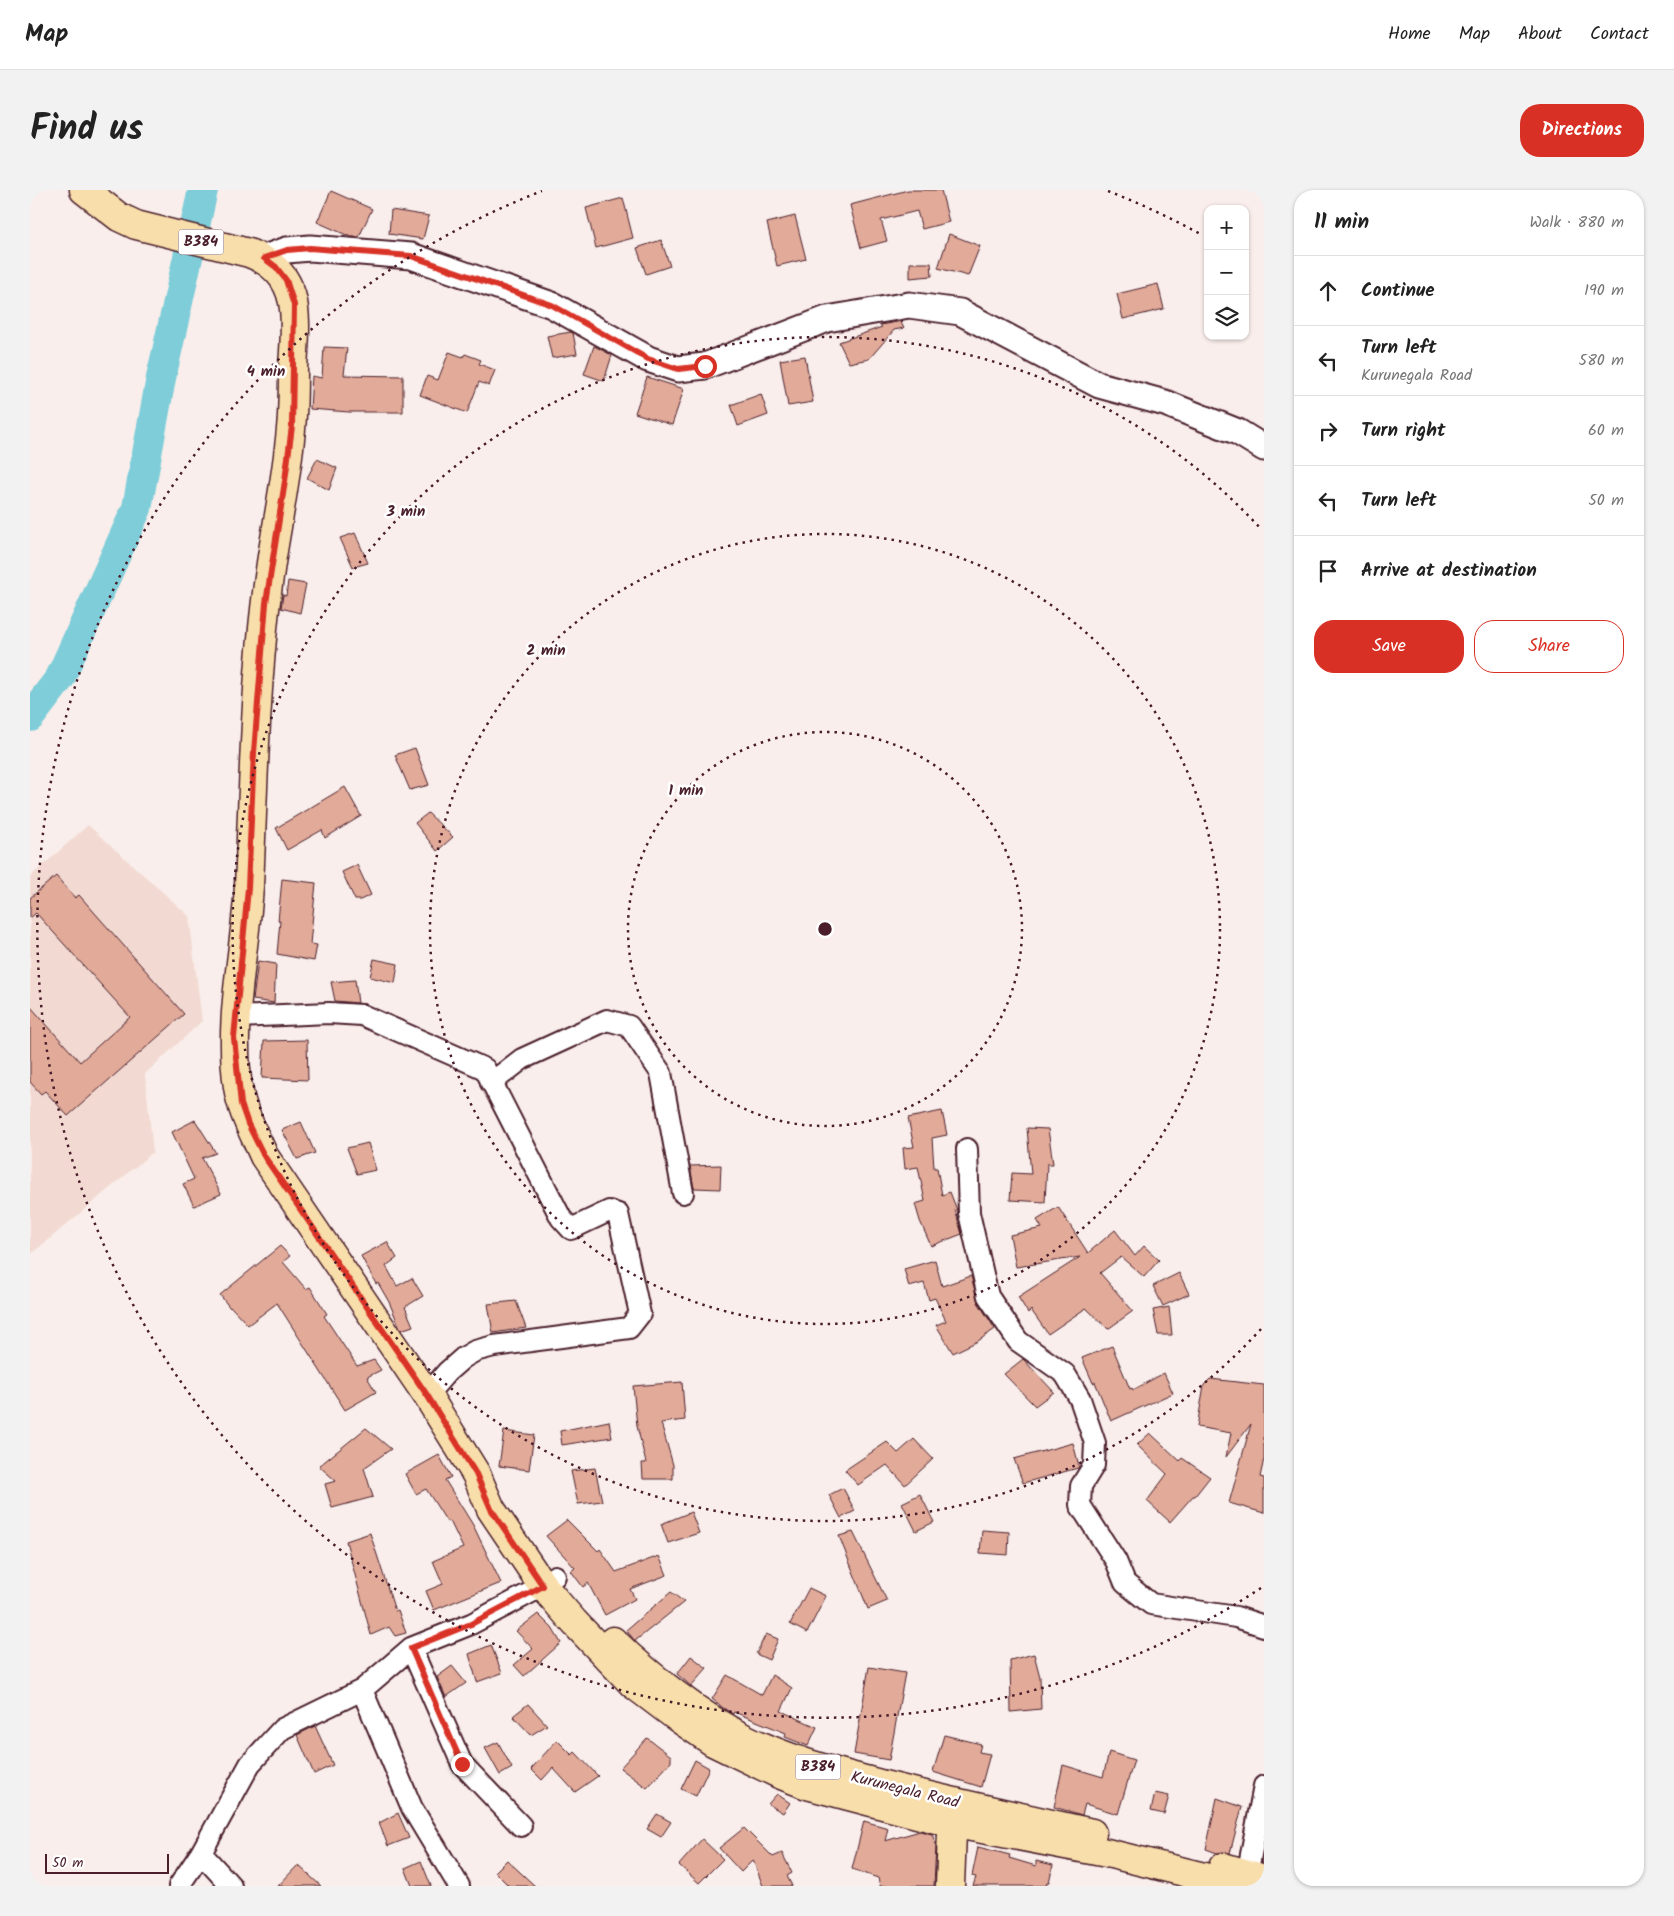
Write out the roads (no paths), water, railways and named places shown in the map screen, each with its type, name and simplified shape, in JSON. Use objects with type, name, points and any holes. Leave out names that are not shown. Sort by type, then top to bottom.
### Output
[{"type":"main road","name":"Kurunegala Road","points":[[84,190],[118,217],[152,230],[257,256],[276,267],[286,280],[294,305],[292,426],[266,603],[254,752],[248,888],[234,1038],[241,1104],[248,1124],[264,1156],[427,1395],[476,1474],[502,1503],[574,1622],[633,1684],[678,1718],[713,1742],[779,1774],[807,1785],[952,1813],[1107,1853],[1249,1881]]},
{"type":"main road","points":[[950,1886],[952,1813]]},
{"type":"street","points":[[257,256],[310,248],[411,256],[552,305],[648,359],[678,369],[705,366],[827,319],[909,304],[960,312],[1098,385],[1165,403],[1238,432],[1264,448]]},
{"type":"street","points":[[236,1017],[329,1013],[362,1015],[485,1069],[561,1218],[571,1229],[609,1211],[618,1214],[640,1314],[630,1328],[494,1346],[474,1351],[447,1372],[427,1395]]},
{"type":"street","points":[[492,1083],[522,1059],[607,1020],[630,1026],[661,1073],[683,1193]]},
{"type":"street","points":[[967,1149],[969,1213],[988,1296],[1018,1341],[1065,1374],[1080,1399],[1095,1443],[1094,1465],[1081,1486],[1080,1505],[1116,1560],[1125,1583],[1151,1604],[1236,1617],[1264,1626]]},
{"type":"street","points":[[179,1886],[201,1853],[250,1764],[282,1729],[362,1690],[411,1648],[471,1624],[549,1581]]},
{"type":"street","points":[[411,1648],[462,1764],[521,1826]]},
{"type":"street","points":[[362,1690],[412,1808],[458,1886]]},
{"type":"street","points":[[1249,1881],[1264,1786]]},
{"type":"street","points":[[201,1853],[231,1886]]},
{"type":"waterway","points":[[30,717],[60,678],[137,508],[161,378],[203,190]]}]
